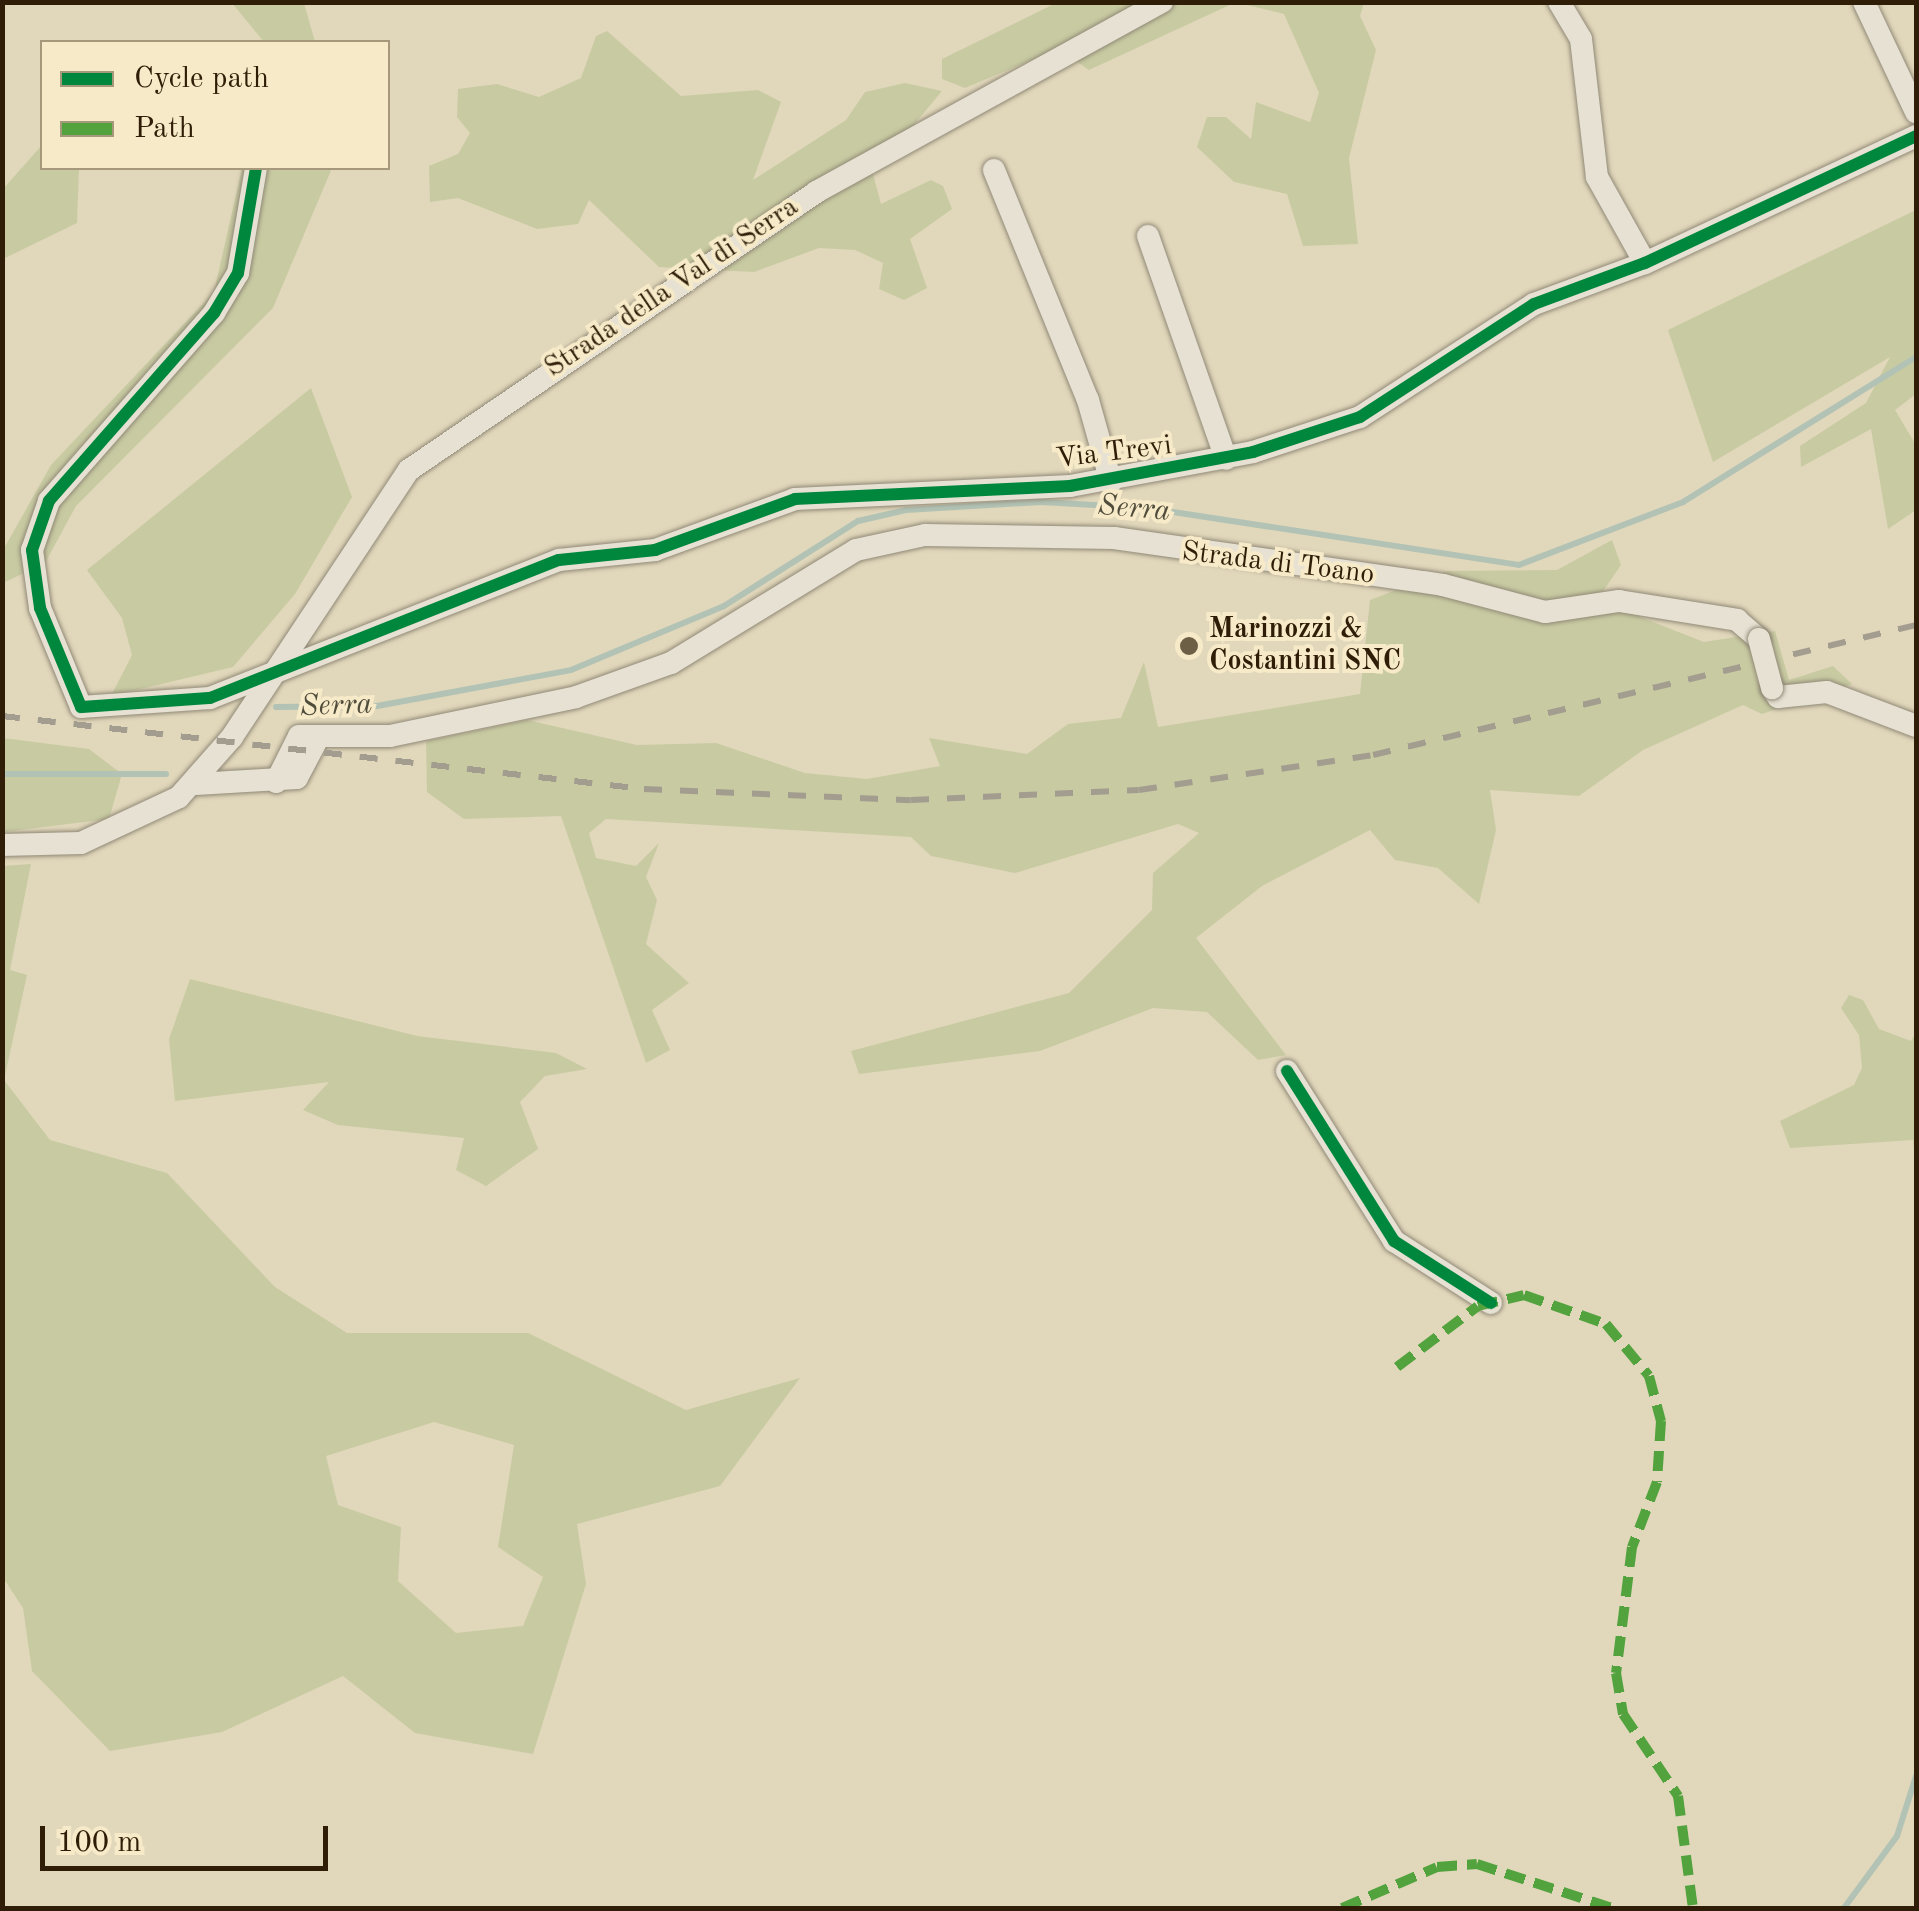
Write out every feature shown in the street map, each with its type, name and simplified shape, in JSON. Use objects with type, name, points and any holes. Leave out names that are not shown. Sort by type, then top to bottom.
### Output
[{"type":"street","name":"Strada della Val di Serra","points":[[2,845],[81,843],[196,784],[274,676],[409,470],[816,192],[1162,2]]},
{"type":"street","points":[[1559,2],[1581,39],[1597,177],[1645,263]]},
{"type":"street","points":[[1864,2],[1916,112]]},
{"type":"street","name":"Via Trevi","points":[[274,676],[559,560],[655,550],[795,500],[1111,482],[1226,459],[1360,417],[1534,304],[1645,263],[1916,136]]},
{"type":"street","points":[[256,170],[238,273],[214,313],[49,502],[32,550],[40,608],[81,707],[210,698],[274,676]]},
{"type":"street","name":"Via Trevi","points":[[994,170],[1088,400],[1111,482]]},
{"type":"street","points":[[1148,236],[1226,459]]},
{"type":"street","name":"Strada di Toano","points":[[196,784],[276,782],[304,772],[318,738],[390,736],[576,697],[671,663],[856,550],[924,536],[1114,538],[1202,558],[1443,585],[1545,612],[1620,601],[1737,620],[1758,640],[1772,688],[1791,698],[1827,692],[1916,726]]},
{"type":"street","points":[[1287,1071],[1394,1241],[1491,1303]]},
{"type":"green space","points":[[232,3],[304,3],[314,40],[262,40]]},
{"type":"green space","points":[[1056,3],[1234,3],[1089,70],[1058,49],[965,88],[942,79],[942,59]]},
{"type":"green space","points":[[1239,3],[1364,3],[1360,16],[1376,50],[1349,158],[1358,244],[1303,246],[1287,194],[1234,182],[1197,147],[1207,117],[1226,117],[1251,139],[1256,102],[1310,122],[1319,93],[1284,14]]},
{"type":"green space","points":[[607,31],[681,96],[758,90],[781,102],[753,180],[846,120],[865,92],[905,83],[942,91],[873,174],[881,204],[931,180],[943,186],[952,209],[910,239],[927,288],[904,300],[879,289],[883,263],[855,250],[819,248],[754,272],[659,267],[589,200],[578,224],[537,229],[458,198],[430,202],[429,166],[458,154],[470,133],[457,117],[458,89],[497,84],[539,97],[581,78],[596,36]]},
{"type":"green space","points":[[40,147],[40,170],[79,170],[77,223],[3,259],[3,189]]},
{"type":"green space","points":[[242,170],[331,170],[273,308],[76,506],[45,563],[3,583],[2,552],[51,465],[214,292]]},
{"type":"green space","points":[[1916,210],[1916,394],[1895,410],[1916,445],[1916,510],[1888,529],[1871,429],[1801,467],[1800,446],[1866,403],[1890,357],[1713,462],[1668,330]]},
{"type":"green space","points":[[311,388],[352,497],[295,594],[233,667],[111,696],[132,655],[122,618],[87,570]]},
{"type":"green space","points":[[1612,540],[1621,565],[1597,600],[1704,642],[1775,631],[1789,680],[1833,666],[1852,684],[1762,714],[1743,705],[1643,750],[1579,796],[1490,790],[1496,830],[1479,904],[1438,868],[1395,860],[1370,830],[1262,886],[1196,938],[1286,1055],[1258,1060],[1207,1012],[1153,1008],[1040,1051],[859,1074],[851,1051],[1069,993],[1152,910],[1153,873],[1199,833],[1178,824],[1015,873],[931,856],[911,837],[606,819],[589,833],[596,858],[636,866],[659,843],[646,877],[657,900],[646,944],[689,983],[652,1010],[670,1050],[646,1063],[561,816],[464,819],[427,792],[426,741],[527,720],[637,745],[716,743],[805,773],[867,779],[940,766],[929,738],[1027,754],[1068,724],[1121,718],[1144,662],[1158,727],[1360,694],[1370,600],[1447,571],[1557,570]]},
{"type":"green space","points":[[3,738],[89,749],[122,774],[109,819],[3,832]]},
{"type":"green space","points":[[31,864],[10,970],[27,975],[4,1080],[50,1140],[167,1173],[275,1287],[347,1333],[528,1333],[686,1410],[800,1378],[720,1486],[577,1524],[586,1584],[533,1754],[415,1733],[343,1676],[222,1732],[110,1751],[32,1671],[23,1608],[2,1576],[2,866]],"holes":[[[434,1422],[514,1445],[498,1547],[543,1577],[523,1626],[456,1633],[398,1581],[401,1527],[338,1505],[326,1456]]]},
{"type":"green space","points":[[190,979],[417,1036],[556,1053],[587,1069],[545,1076],[520,1102],[538,1149],[486,1186],[456,1170],[464,1138],[338,1125],[303,1110],[329,1082],[175,1101],[169,1039]]},
{"type":"green space","points":[[1849,995],[1863,1000],[1879,1029],[1911,1041],[1916,1033],[1916,1172],[1913,1140],[1790,1148],[1780,1121],[1854,1085],[1862,1068],[1859,1035],[1841,1008]]},
{"type":"waterway","name":"Serra","points":[[276,707],[377,706],[571,670],[724,606],[858,521],[906,510],[1041,502],[1147,508],[1519,565],[1683,502],[1916,357]]},
{"type":"waterway","name":"Serra","points":[[2,774],[166,774]]},
{"type":"waterway","points":[[1844,1908],[1897,1836],[1916,1776]]},
{"type":"railway","points":[[2,716],[644,789],[911,800],[1139,790],[1373,755],[1916,625]]},
{"type":"marked path","points":[[1397,1367],[1478,1306],[1524,1295],[1606,1324],[1649,1376],[1661,1421],[1657,1482],[1632,1547],[1616,1673],[1623,1714],[1678,1796],[1693,1908]]},
{"type":"marked path","points":[[1342,1908],[1437,1867],[1477,1864],[1612,1908]]},
{"type":"cycle path","points":[[256,170],[238,273],[214,313],[49,501],[32,550],[40,608],[81,707],[210,698],[559,560],[655,550],[795,499],[1070,486],[1253,452],[1360,417],[1534,304],[1645,263],[1916,136]]},
{"type":"cycle path","points":[[1287,1071],[1394,1241],[1491,1303]]},
{"type":"place","name":"Marinozzi & Costantini SNC","points":[[1189,646]]}]
